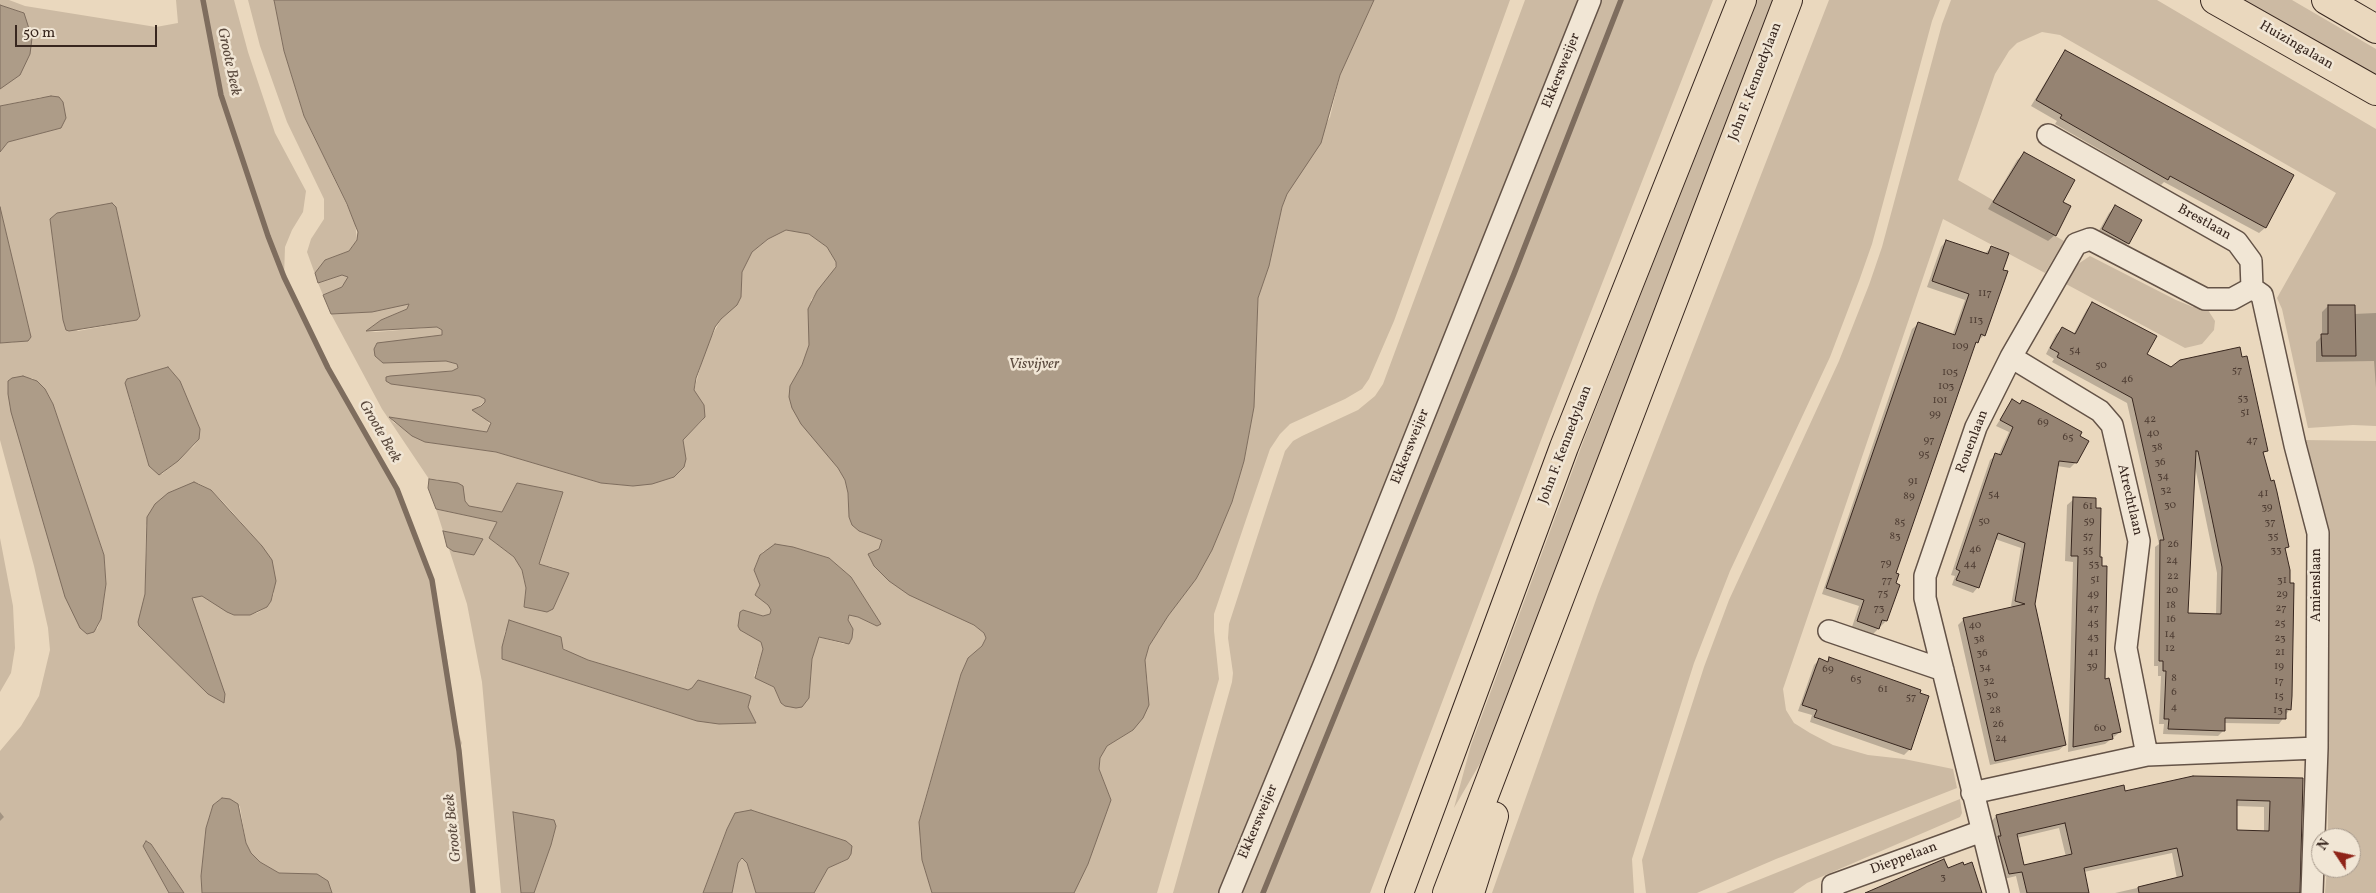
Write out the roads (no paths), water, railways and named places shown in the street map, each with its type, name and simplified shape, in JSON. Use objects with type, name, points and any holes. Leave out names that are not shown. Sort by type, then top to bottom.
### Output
[{"type":"main road","name":"John F. Kennedylaan","points":[[1400,893],[1564,447],[1742,0]]},
{"type":"main road","name":"John F. Kennedylaan","points":[[1447,893],[1571,563],[1788,0]]},
{"type":"main road","name":"Huizingalaan","points":[[2215,0],[2376,91]]},
{"type":"main road","points":[[2326,0],[2376,29]]},
{"type":"main road","points":[[1470,893],[1571,563]]},
{"type":"street","name":"Ekkersweijer","points":[[1230,893],[1324,665],[1590,0]]},
{"type":"street","name":"Brestlaan","points":[[2048,135],[2237,242],[2250,261],[2252,288]]},
{"type":"street","name":"Rouenlaan","points":[[1998,893],[1972,793],[1926,598],[1925,576],[1976,427],[2011,357],[2076,244],[2090,239],[2205,299],[2232,299],[2252,288]]},
{"type":"street","name":"Amienslaan","points":[[2252,288],[2262,295],[2295,445],[2318,533],[2316,748],[2312,893]]},
{"type":"street","name":"Atrechtlaan","points":[[2011,357],[2100,411],[2112,425],[2139,541],[2126,648],[2147,755]]},
{"type":"street","points":[[1829,631],[1943,670]]},
{"type":"street","points":[[1972,793],[2147,755],[2316,748]]},
{"type":"street","name":"Dieppelaan","points":[[1833,893],[1834,885],[1982,831]]},
{"type":"water","name":"Visvijver","points":[[274,0],[1374,0],[1340,75],[1321,143],[1287,194],[1282,207],[1269,266],[1258,298],[1254,407],[1244,461],[1232,502],[1212,550],[1196,579],[1168,616],[1149,646],[1145,660],[1149,705],[1143,718],[1133,730],[1107,746],[1100,758],[1099,769],[1111,800],[1088,864],[1074,893],[932,893],[922,860],[919,822],[961,674],[968,658],[982,646],[986,638],[984,633],[974,625],[909,595],[889,581],[874,566],[868,554],[879,549],[882,540],[859,531],[852,525],[849,517],[848,493],[845,480],[838,468],[801,424],[792,408],[789,397],[790,386],[802,365],[809,345],[808,309],[817,291],[836,267],[836,262],[827,247],[809,234],[786,230],[768,239],[752,252],[742,272],[741,297],[737,305],[715,327],[696,378],[694,390],[704,405],[705,417],[683,440],[686,459],[684,467],[674,477],[652,484],[633,486],[601,483],[496,452],[425,442],[412,436],[389,417],[487,432],[491,423],[472,410],[481,406],[485,399],[479,396],[391,384],[386,381],[386,377],[390,376],[452,371],[458,368],[457,364],[446,361],[383,363],[375,356],[374,349],[377,343],[442,335],[442,330],[437,327],[366,331],[381,320],[407,309],[409,304],[372,312],[331,314],[323,295],[342,287],[348,277],[342,275],[318,283],[315,273],[325,260],[349,251],[357,240],[358,232],[347,204],[304,116],[284,51]]},
{"type":"water","points":[[0,5],[24,13],[32,38],[30,54],[20,75],[0,89]]},
{"type":"water","points":[[51,96],[59,97],[63,102],[66,118],[61,128],[8,142],[0,152],[0,106]]},
{"type":"water","points":[[112,203],[116,207],[140,316],[137,320],[66,330],[63,320],[50,219],[57,213]]},
{"type":"water","points":[[0,207],[31,337],[28,341],[0,343]]},
{"type":"water","points":[[168,367],[180,381],[200,429],[199,439],[178,461],[159,475],[149,466],[125,383],[127,379]]},
{"type":"water","points":[[23,376],[37,381],[45,389],[53,404],[104,555],[106,584],[101,619],[94,632],[87,634],[80,628],[65,597],[11,412],[8,381],[12,378]]},
{"type":"water","points":[[429,479],[458,483],[463,486],[465,501],[469,506],[502,512],[517,483],[563,492],[539,564],[569,573],[553,609],[547,612],[524,607],[526,588],[522,570],[514,557],[489,538],[497,522],[436,509],[428,488]]},
{"type":"water","points":[[194,482],[211,490],[262,546],[272,560],[276,581],[271,601],[267,607],[250,615],[234,615],[202,596],[192,598],[225,694],[224,703],[208,694],[139,626],[138,622],[145,594],[147,517],[155,504],[168,493]]},
{"type":"water","points":[[443,531],[483,539],[474,555],[453,551],[447,547]]},
{"type":"water","points":[[775,544],[793,547],[829,558],[851,577],[881,624],[877,626],[849,615],[848,620],[853,629],[849,644],[819,637],[812,659],[809,698],[802,707],[796,708],[785,706],[781,703],[774,687],[755,678],[763,649],[761,642],[740,630],[738,626],[740,612],[743,610],[763,616],[770,614],[771,610],[768,605],[755,595],[760,585],[754,570],[760,555]]},
{"type":"water","points":[[509,620],[561,637],[563,649],[588,660],[688,690],[698,680],[751,696],[748,707],[756,723],[719,724],[697,721],[502,659],[502,647]]},
{"type":"water","points":[[222,798],[230,799],[238,804],[246,843],[251,853],[260,862],[279,873],[317,874],[328,881],[332,893],[202,893],[201,876],[206,828],[213,805]]},
{"type":"water","points":[[751,810],[846,841],[852,846],[851,854],[848,859],[828,868],[814,893],[756,893],[747,863],[742,858],[738,863],[732,893],[703,893],[735,813]]},
{"type":"water","points":[[513,812],[554,820],[556,826],[534,893],[521,893]]},
{"type":"water","points":[[146,841],[151,844],[184,893],[169,893],[143,846]]},
{"type":"waterway","name":"Groote Beek","points":[[203,0],[221,95],[268,236],[284,277],[328,368],[397,489],[432,580],[459,751],[473,893]]},
{"type":"waterway","points":[[1263,893],[1514,274],[1621,0]]}]
